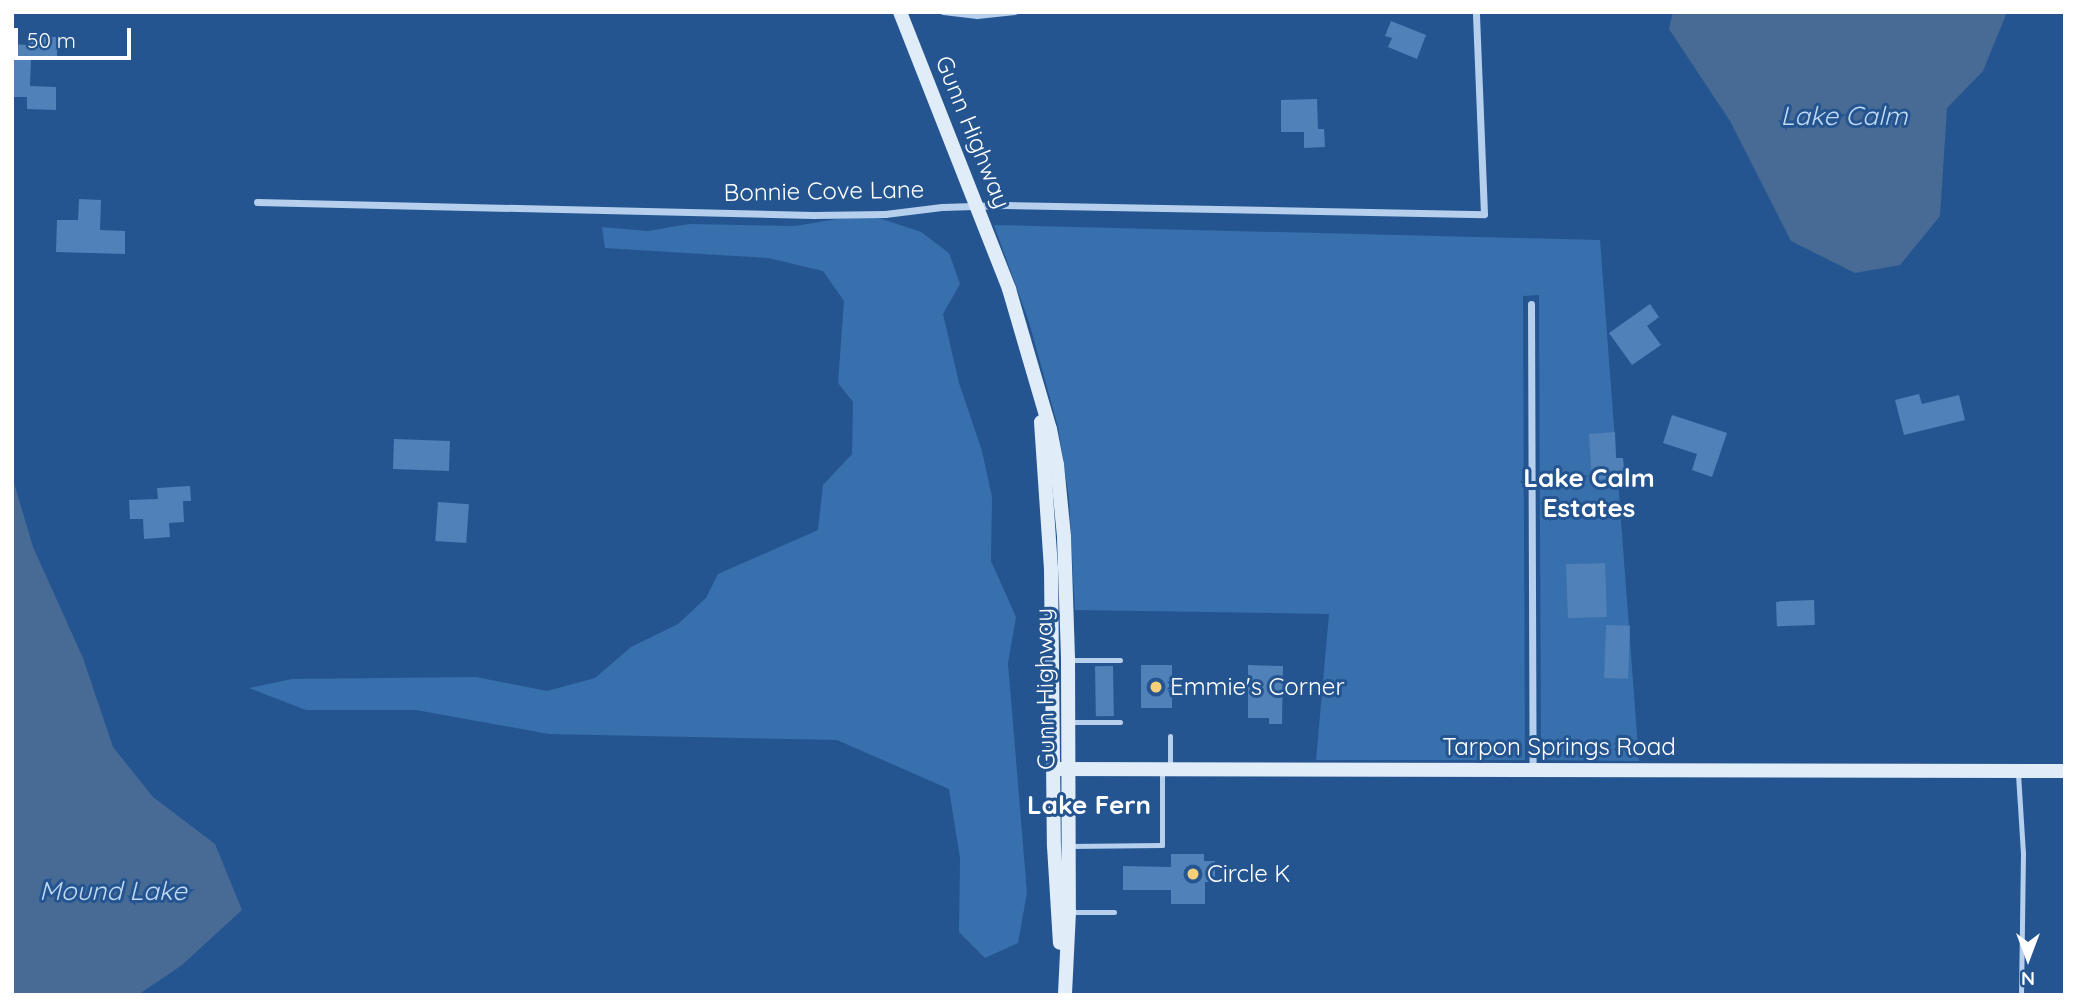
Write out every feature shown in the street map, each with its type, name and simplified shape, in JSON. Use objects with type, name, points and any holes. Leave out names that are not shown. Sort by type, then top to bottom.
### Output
[{"type":"main road","name":"Gunn Highway","points":[[902,13],[978,205],[1021,325],[1050,429],[1061,499],[1068,660],[1069,912],[1065,992]]},
{"type":"main road","name":"Gunn Highway","points":[[1038,391],[1051,569],[1057,899],[1065,992]]},
{"type":"main road","name":"Tarpon Springs Road","points":[[1053,769],[2065,771]]},
{"type":"street","name":"Bonnie Cove Lane","points":[[257,202],[813,215],[885,214],[978,205],[1484,214],[1476,12]]},
{"type":"street","points":[[1531,304],[1533,770]]},
{"type":"lane","points":[[943,12],[977,16],[1015,12]]},
{"type":"lane","points":[[1068,660],[1120,660]]},
{"type":"lane","points":[[1069,722],[1120,722]]},
{"type":"lane","points":[[1069,846],[1162,845],[1170,736]]},
{"type":"lane","points":[[2018,771],[2023,853],[2021,995]]},
{"type":"lane","points":[[1069,912],[1114,912]]},
{"type":"shaded area","points":[[867,214],[921,232],[949,253],[960,284],[943,314],[959,383],[982,451],[992,497],[991,561],[1016,617],[1008,663],[1027,893],[1018,943],[985,958],[959,932],[960,858],[949,789],[837,740],[549,734],[416,710],[306,710],[249,688],[292,679],[476,677],[547,691],[595,678],[631,647],[678,624],[706,598],[718,574],[818,530],[823,485],[852,454],[853,402],[838,383],[844,301],[823,271],[768,258],[605,248],[602,227],[648,231],[689,224],[795,226]]},
{"type":"shaded area","points":[[994,225],[1600,240],[1639,761],[1541,760],[1539,295],[1523,296],[1525,760],[1316,760],[1329,614],[1075,610],[1069,498],[1058,427],[1029,322]]},
{"type":"water","name":"Lake Calm","points":[[1673,12],[2007,12],[1983,71],[1947,108],[1940,216],[1900,265],[1855,273],[1791,241],[1730,121],[1669,29]]},
{"type":"water","name":"Mound Lake","points":[[12,476],[33,547],[83,658],[113,747],[153,797],[215,844],[242,910],[182,965],[138,995],[12,995]]},
{"type":"building","points":[[1391,21],[1426,35],[1417,59],[1388,47],[1392,38],[1385,36]]},
{"type":"building","points":[[28,36],[57,37],[57,60],[31,59],[30,86],[56,87],[56,110],[27,109],[27,97],[12,97],[12,44],[28,45]]},
{"type":"building","points":[[1317,99],[1318,129],[1324,129],[1325,147],[1304,148],[1304,132],[1281,132],[1281,100]]},
{"type":"building","points":[[79,199],[101,200],[100,230],[125,231],[125,254],[56,252],[57,220],[78,220]]},
{"type":"building","points":[[1650,304],[1659,317],[1647,326],[1661,345],[1632,365],[1609,333]]},
{"type":"building","points":[[1919,394],[1922,404],[1959,395],[1965,420],[1904,435],[1895,400]]},
{"type":"building","points":[[1672,415],[1727,433],[1712,477],[1692,470],[1697,454],[1663,443]]},
{"type":"building","points":[[1615,432],[1616,458],[1623,458],[1625,478],[1592,480],[1589,434]]},
{"type":"building","points":[[394,439],[450,441],[449,471],[393,469]]},
{"type":"building","points":[[190,486],[191,501],[183,501],[184,522],[169,523],[170,537],[144,539],[143,519],[130,519],[129,500],[158,499],[157,488]]},
{"type":"building","points":[[438,502],[469,504],[466,543],[435,541]]},
{"type":"building","points":[[1605,563],[1607,617],[1568,618],[1566,564]]},
{"type":"building","points":[[1814,600],[1815,625],[1777,626],[1776,601]]},
{"type":"building","points":[[1606,625],[1630,626],[1628,679],[1604,678]]},
{"type":"building","name":"Emmie's Corner","points":[[1141,665],[1172,665],[1172,708],[1141,708]]},
{"type":"building","points":[[1248,665],[1283,666],[1282,724],[1269,724],[1269,718],[1248,718]]},
{"type":"building","points":[[1095,666],[1113,666],[1114,716],[1096,716]]},
{"type":"building","name":"Circle K","points":[[1171,854],[1204,854],[1204,861],[1215,861],[1215,882],[1205,882],[1205,904],[1171,904],[1171,890],[1123,890],[1123,866],[1171,867]]},
{"type":"place","name":"Emmie's Corner","points":[[1156,687]]},
{"type":"place","name":"Circle K","points":[[1193,874]]},
{"type":"district","name":"Lake Calm Estates","points":[[1589,493]]},
{"type":"district","name":"Lake Fern","points":[[1089,805]]}]
